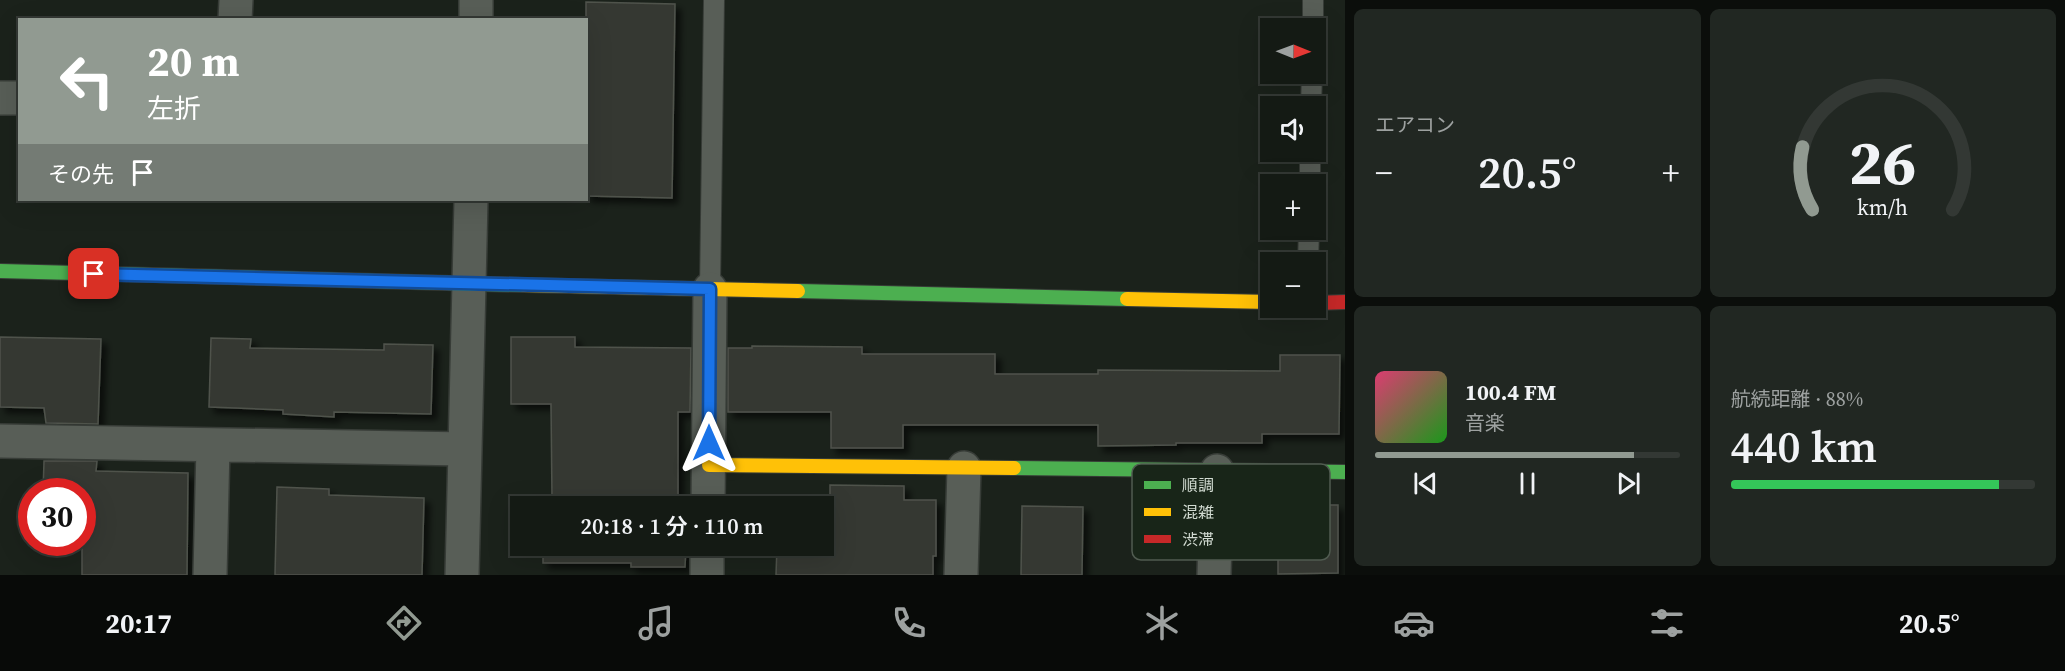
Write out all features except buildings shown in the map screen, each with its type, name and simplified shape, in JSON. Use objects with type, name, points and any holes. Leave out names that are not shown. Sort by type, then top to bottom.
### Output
[{"type":"street","points":[[236,0],[236,18]]},
{"type":"street","points":[[476,0],[476,18]]},
{"type":"street","points":[[0,98],[18,98]]},
{"type":"street","points":[[462,575],[471,201]]},
{"type":"street","points":[[0,272],[1260,302]]},
{"type":"street","points":[[708,496],[710,289]]},
{"type":"street","points":[[1326,303],[1345,302]]},
{"type":"street","points":[[0,441],[465,449]]},
{"type":"street","points":[[210,575],[213,446]]},
{"type":"street","points":[[709,465],[1132,470]]},
{"type":"street","points":[[960,575],[963,468]]},
{"type":"street","points":[[1330,472],[1345,472]]},
{"type":"street","points":[[706,575],[707,556]]},
{"type":"street","points":[[1214,560],[1214,575]]},
{"type":"lane","points":[[710,289],[714,0]]},
{"type":"lane","points":[[1313,0],[1313,18]]},
{"type":"traffic: fast","points":[[0,271],[524,285]]},
{"type":"traffic: fast","points":[[798,291],[1127,299]]},
{"type":"traffic: fast","points":[[1014,468],[1132,469]]},
{"type":"traffic: fast","points":[[1330,472],[1345,472]]},
{"type":"traffic: slow","points":[[524,285],[798,291]]},
{"type":"traffic: slow","points":[[1127,299],[1260,302]]},
{"type":"traffic: slow","points":[[709,465],[1014,468]]},
{"type":"traffic: jam","points":[[1326,303],[1345,302]]},
{"type":"route","points":[[94,274],[710,289],[709,443]]}]
